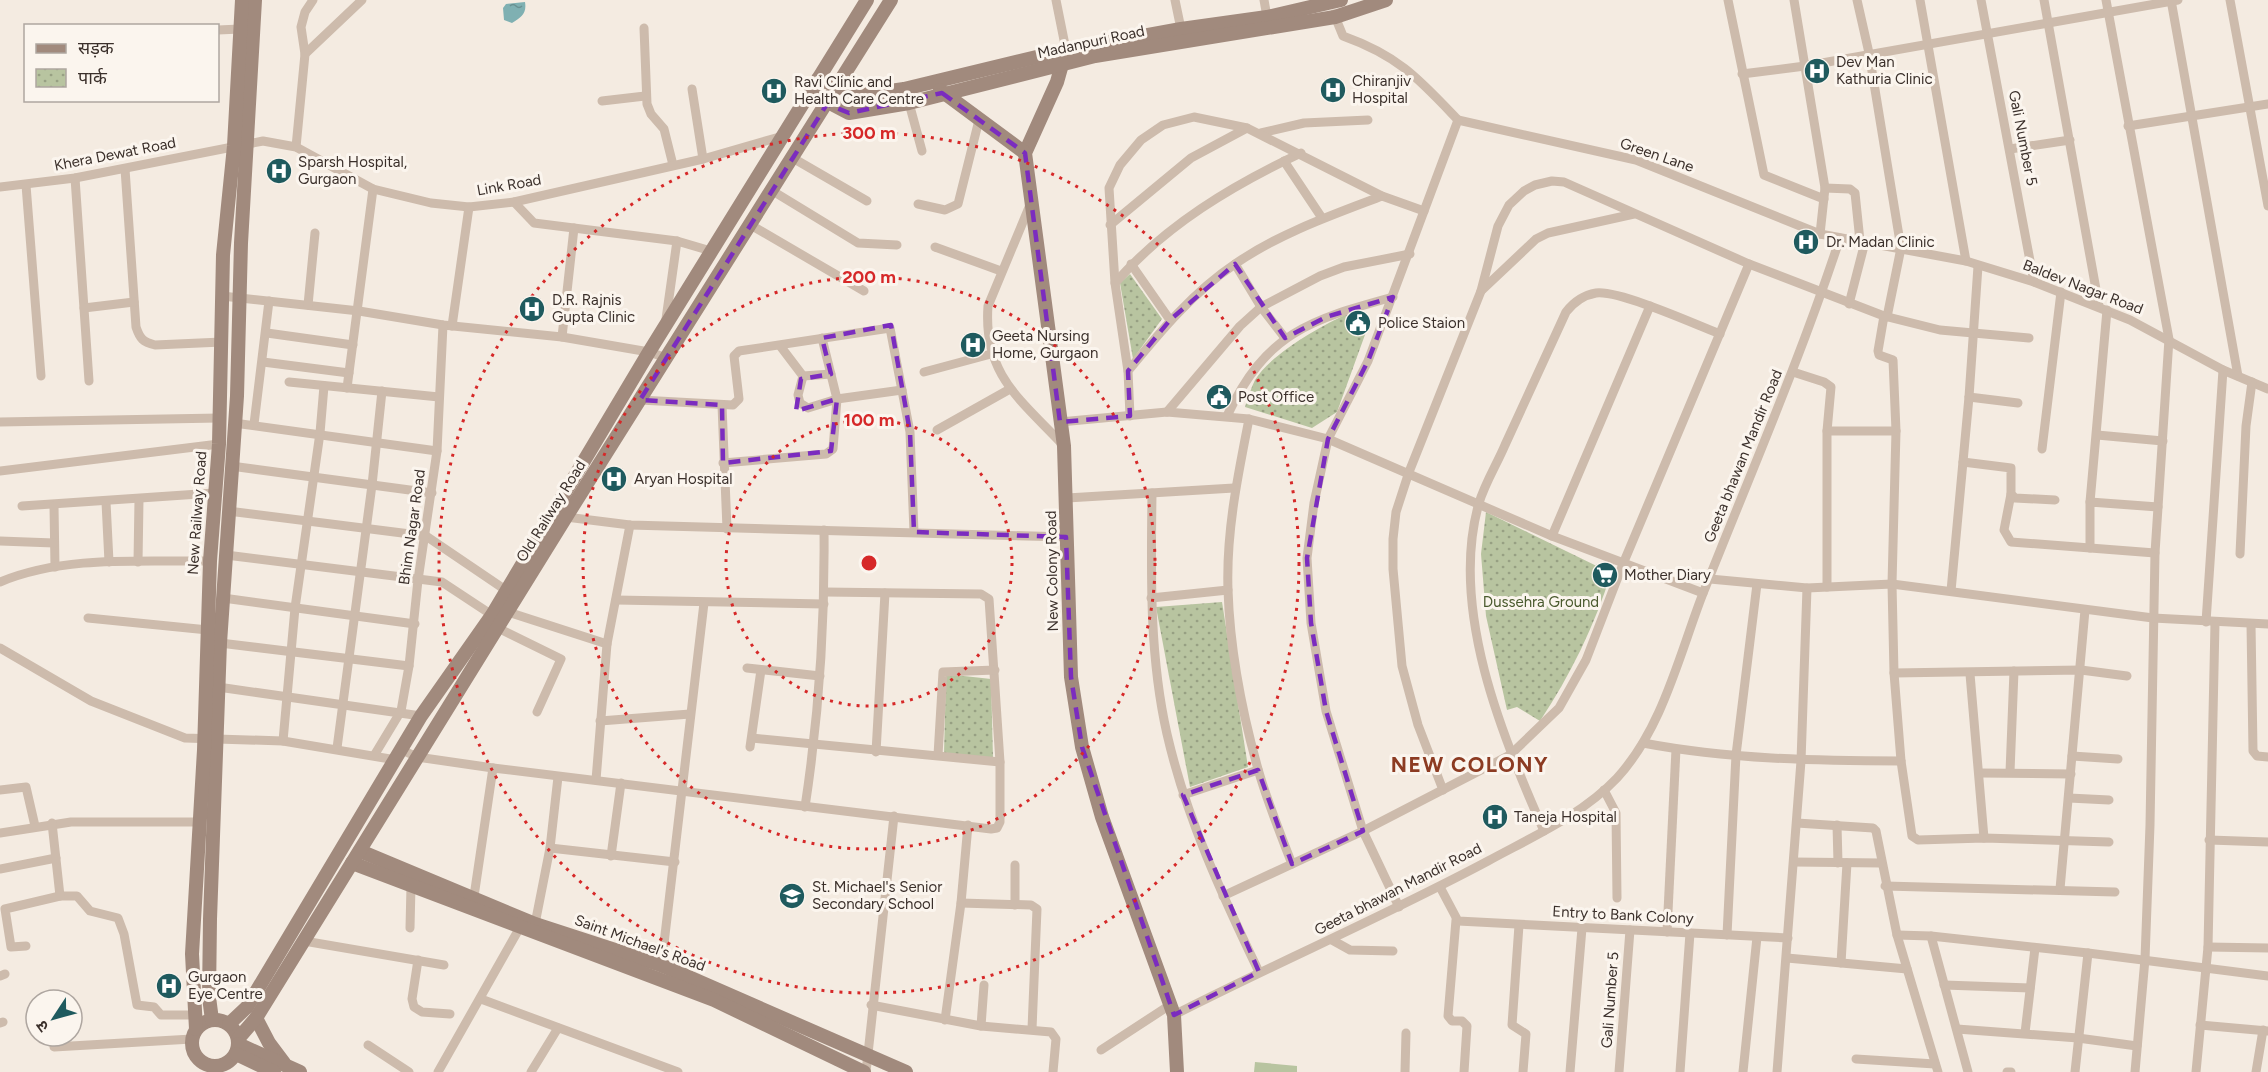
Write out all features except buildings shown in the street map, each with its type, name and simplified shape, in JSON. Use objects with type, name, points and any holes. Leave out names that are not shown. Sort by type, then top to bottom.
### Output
[{"type":"main road","name":"New Railway Road","points":[[211,739],[218,687],[237,396],[242,0]]},
{"type":"main road","name":"New Railway Road","points":[[212,1020],[209,997],[211,739],[208,630],[210,561],[219,444],[223,255],[241,144],[255,0]]},
{"type":"main road","name":"Old Railway Road","points":[[232,1058],[508,612],[512,595],[649,352],[867,0]]},
{"type":"main road","name":"Old Railway Road","points":[[229,1024],[248,1006],[421,716],[492,615],[512,595],[566,517],[891,0]]},
{"type":"main road","name":"Madanpuri Road","points":[[1064,57],[1095,56],[1335,17],[1386,0]]},
{"type":"main road","name":"Madanpuri Road","points":[[818,79],[837,88],[862,95],[939,88],[1181,29],[1268,17],[1333,1]]},
{"type":"main road","points":[[1057,82],[1095,56]]},
{"type":"main road","points":[[939,88],[1025,153],[1057,82],[1064,57]]},
{"type":"main road","name":"Madanpuri Road","points":[[809,92],[827,104],[849,113],[909,103],[939,88]]},
{"type":"main road","name":"New Colony Road","points":[[1025,153],[1064,446],[1071,677],[1082,747],[1102,817],[1172,1010],[1177,1072]]},
{"type":"main road","name":"New Railway Road","points":[[194,1028],[192,954],[198,822],[210,767]]},
{"type":"main road","name":"Saint Michael's Road","points":[[360,851],[473,904],[519,929],[714,1000],[865,1072]]},
{"type":"main road","name":"Saint Michael's Road","points":[[352,863],[411,886],[661,965],[906,1072]]},
{"type":"main road","points":[[256,1018],[280,1068]]},
{"type":"main road","points":[[192,1072],[195,1055],[194,1028],[212,1020],[229,1024],[232,1058]]},
{"type":"main road","points":[[195,1055],[206,1065],[220,1066],[232,1058],[300,1072]]},
{"type":"street","points":[[296,147],[305,54],[301,27],[305,12],[313,0]]},
{"type":"street","points":[[305,54],[362,0]]},
{"type":"street","points":[[1056,0],[1064,57]]},
{"type":"street","points":[[1175,0],[1181,29]]},
{"type":"street","points":[[1264,0],[1268,17]]},
{"type":"street","points":[[1728,0],[1764,175],[1824,199]]},
{"type":"street","points":[[1794,0],[1825,188],[1820,234]]},
{"type":"street","points":[[1857,0],[1869,53],[1901,248],[1878,351],[1879,355],[1892,358],[1894,363],[1896,431],[1892,584],[1894,674],[1901,761],[1911,832],[1915,838],[2109,842]]},
{"type":"street","points":[[1920,0],[1966,261]]},
{"type":"street","name":"Gali Number 5","points":[[1982,0],[2034,282]]},
{"type":"street","points":[[2044,0],[2103,308],[2097,435],[2090,502],[2090,548]]},
{"type":"street","points":[[2106,0],[2169,339],[2154,553],[2150,825],[2145,959],[2135,1072]]},
{"type":"street","points":[[1742,74],[1805,66],[2173,0],[2190,116],[2238,376]]},
{"type":"street","points":[[2230,0],[2268,206]]},
{"type":"street","points":[[1333,1],[1335,17],[1343,36],[1383,52],[1410,70],[1458,120],[1410,254],[1368,361],[1329,439],[1314,503],[1307,558],[1311,623],[1326,711],[1363,831],[1398,907]]},
{"type":"street","points":[[644,28],[645,96],[649,110],[664,129],[673,165]]},
{"type":"street","points":[[219,30],[240,29]]},
{"type":"street","points":[[692,89],[703,159]]},
{"type":"street","points":[[602,101],[645,96]]},
{"type":"street","points":[[909,103],[922,151]]},
{"type":"street","points":[[2128,126],[2268,104]]},
{"type":"street","points":[[1130,416],[1128,371],[1115,283],[1109,189],[1120,165],[1148,135],[1172,121],[1194,117],[1247,128],[1261,133],[1382,196],[1424,211]]},
{"type":"street","points":[[918,204],[945,210],[958,204],[979,120]]},
{"type":"street","points":[[1261,133],[1304,123],[1368,120]]},
{"type":"street","name":"Green Lane","points":[[1458,120],[1636,160],[1820,234],[1840,238]]},
{"type":"street","points":[[1110,225],[1191,158],[1247,128]]},
{"type":"street","name":"Link Road","points":[[241,144],[277,142],[296,147],[373,189],[431,203],[469,207],[514,202],[703,159],[783,136]]},
{"type":"street","points":[[2010,150],[2070,140]]},
{"type":"street","name":"Khera Dewat Road","points":[[0,187],[75,178],[241,144]]},
{"type":"street","points":[[1115,283],[1131,264],[1199,208],[1250,176],[1300,153]]},
{"type":"street","points":[[791,157],[867,201]]},
{"type":"street","points":[[1284,161],[1322,218]]},
{"type":"street","points":[[125,169],[136,327],[144,342],[155,345],[222,342]]},
{"type":"street","points":[[75,178],[89,381]]},
{"type":"street","points":[[1443,790],[1418,725],[1401,656],[1393,539],[1396,512],[1409,472],[1481,291],[1498,226],[1509,205],[1524,191],[1544,183],[1564,182],[1749,264],[1886,317],[1940,330],[2029,338]]},
{"type":"street","points":[[26,185],[41,376]]},
{"type":"street","points":[[1825,188],[1850,189],[1855,193],[1863,241],[1849,304]]},
{"type":"street","points":[[347,388],[359,311],[373,189]]},
{"type":"street","points":[[771,190],[858,243],[897,245]]},
{"type":"street","points":[[1128,371],[1170,320],[1235,264],[1322,218],[1382,196]]},
{"type":"street","points":[[1032,200],[988,306],[990,354],[1010,389],[1064,446]]},
{"type":"street","points":[[514,202],[534,223],[677,242],[711,251]]},
{"type":"street","name":"Bhim Nagar Road","points":[[401,711],[432,493],[447,326],[469,207]]},
{"type":"street","points":[[1481,291],[1536,239],[1548,232],[1634,214]]},
{"type":"street","points":[[749,224],[864,291]]},
{"type":"street","points":[[562,337],[574,228]]},
{"type":"street","points":[[308,305],[315,232]]},
{"type":"street","name":"Baldev Nagar Road","points":[[1840,238],[1966,261],[2034,282],[2103,308],[2169,339],[2223,370],[2268,389]]},
{"type":"street","name":"Geeta bhawan Mandir Road","points":[[1101,1050],[1172,1010],[1332,940],[1440,887],[1545,831],[1604,790],[1617,777],[1643,743],[1680,660],[1703,593],[1793,372],[1840,238]]},
{"type":"street","points":[[665,327],[677,242]]},
{"type":"street","points":[[935,248],[1001,271]]},
{"type":"street","points":[[1167,412],[1240,326],[1261,307],[1320,276],[1344,267],[1410,254]]},
{"type":"street","points":[[1131,264],[1170,320]]},
{"type":"street","points":[[1235,264],[1261,307],[1286,338]]},
{"type":"street","points":[[1223,896],[1363,831],[1510,755],[1546,723],[1572,689],[1586,660],[1623,564],[1749,264]]},
{"type":"street","points":[[1951,591],[1969,397],[1978,266]]},
{"type":"street","points":[[2042,449],[2061,292]]},
{"type":"street","points":[[1545,831],[1510,755],[1485,669],[1470,585],[1471,551],[1479,502],[1566,312],[1573,303],[1597,293],[1650,306],[1720,334]]},
{"type":"street","points":[[222,296],[359,311],[447,326],[562,337],[649,352],[667,358]]},
{"type":"street","points":[[1227,416],[1241,385],[1261,358],[1286,338],[1326,317],[1393,297]]},
{"type":"street","points":[[254,424],[267,333],[269,301]]},
{"type":"street","points":[[84,308],[134,302]]},
{"type":"street","points":[[1552,536],[1650,306]]},
{"type":"street","points":[[640,400],[735,404],[739,399],[733,362],[736,354],[890,328],[910,432],[914,532]]},
{"type":"street","points":[[267,333],[353,345]]},
{"type":"street","points":[[723,463],[831,452],[834,446],[837,399],[822,338]]},
{"type":"street","points":[[781,346],[803,376]]},
{"type":"street","points":[[924,372],[990,354]]},
{"type":"street","points":[[263,362],[349,373]]},
{"type":"street","points":[[2196,1072],[2208,946],[2210,622],[2223,370]]},
{"type":"street","points":[[1793,372],[1831,387],[1827,430],[1827,586]]},
{"type":"street","points":[[803,376],[831,374]]},
{"type":"street","points":[[803,376],[798,394],[803,406],[808,408],[837,399],[902,390]]},
{"type":"street","points":[[289,382],[439,397]]},
{"type":"street","points":[[2240,554],[2246,426],[2252,382]]},
{"type":"street","points":[[283,741],[295,608],[320,433],[324,386]]},
{"type":"street","points":[[937,430],[1010,389]]},
{"type":"street","points":[[337,748],[341,704],[367,528],[382,391]]},
{"type":"street","points":[[1969,397],[2018,403]]},
{"type":"street","points":[[722,405],[727,528]]},
{"type":"street","points":[[1060,422],[1167,412],[1249,419],[1329,439],[1479,502],[1552,536],[1703,593]]},
{"type":"street","points":[[0,422],[219,418]]},
{"type":"street","points":[[1249,419],[1234,488],[1228,590],[1234,663],[1258,770],[1292,864]]},
{"type":"street","points":[[234,423],[320,433],[437,451]]},
{"type":"street","points":[[1827,430],[1896,431]]},
{"type":"street","points":[[2097,435],[2163,441]]},
{"type":"street","points":[[0,471],[219,444]]},
{"type":"street","points":[[1963,462],[2011,468],[2011,494],[2004,531],[2011,542],[2154,553]]},
{"type":"street","points":[[231,466],[432,493]]},
{"type":"street","points":[[1067,498],[1234,488]]},
{"type":"street","points":[[22,506],[54,506],[214,493]]},
{"type":"street","points":[[1152,493],[1151,598],[1167,732],[1184,795],[1223,896],[1259,972]]},
{"type":"street","points":[[2011,494],[2015,498],[2055,500]]},
{"type":"street","points":[[138,562],[139,500]]},
{"type":"street","points":[[106,502],[109,562]]},
{"type":"street","points":[[2090,502],[2158,507]]},
{"type":"street","points":[[54,506],[55,567]]},
{"type":"street","points":[[228,511],[426,536],[512,595]]},
{"type":"street","points":[[566,517],[630,525],[1066,537]]},
{"type":"street","points":[[596,780],[607,644],[630,525]]},
{"type":"street","points":[[805,807],[814,746],[820,676],[825,592],[824,530]]},
{"type":"street","points":[[0,541],[54,543]]},
{"type":"street","points":[[226,555],[360,570],[448,584],[492,615]]},
{"type":"street","points":[[0,582],[20,574],[55,567],[109,562],[210,561]]},
{"type":"street","points":[[1710,579],[1807,588],[1892,584],[2153,618],[2268,624]]},
{"type":"street","points":[[1727,935],[1736,755],[1757,584]]},
{"type":"street","points":[[1777,1072],[1801,761],[1807,588]]},
{"type":"street","points":[[1151,598],[1228,590]]},
{"type":"street","points":[[0,648],[91,701],[185,738],[283,741],[558,777],[968,825],[993,830],[1000,822],[1000,762],[990,603],[985,595],[825,592]]},
{"type":"street","points":[[876,752],[885,593]]},
{"type":"street","points":[[223,598],[415,624]]},
{"type":"street","points":[[616,600],[824,604]]},
{"type":"street","points":[[660,981],[704,603]]},
{"type":"street","points":[[2060,889],[2085,610]]},
{"type":"street","points":[[508,612],[607,644]]},
{"type":"street","points":[[88,618],[208,630]]},
{"type":"street","points":[[2251,624],[2253,751],[2257,756],[2268,757]]},
{"type":"street","points":[[498,628],[561,658],[537,712]]},
{"type":"street","points":[[220,643],[409,666]]},
{"type":"street","points":[[747,668],[820,676]]},
{"type":"street","points":[[938,755],[943,672],[995,669]]},
{"type":"street","points":[[761,670],[751,742],[938,755],[1000,762]]},
{"type":"street","points":[[1894,674],[2081,670],[2127,676]]},
{"type":"street","points":[[2010,772],[2014,671]]},
{"type":"street","points":[[1970,674],[1984,838]]},
{"type":"street","points":[[218,687],[401,711],[421,716]]},
{"type":"street","points":[[375,754],[401,711]]},
{"type":"street","points":[[600,721],[690,714]]},
{"type":"street","points":[[1643,743],[1676,749],[1801,761],[1901,761]]},
{"type":"street","points":[[1667,932],[1676,749]]},
{"type":"street","points":[[2072,756],[2118,759]]},
{"type":"street","points":[[473,904],[493,768]]},
{"type":"street","points":[[1184,795],[1258,770]]},
{"type":"street","points":[[1980,773],[2071,774]]},
{"type":"street","points":[[534,924],[550,848],[558,777]]},
{"type":"street","points":[[611,856],[621,783]]},
{"type":"street","points":[[0,790],[26,787],[35,826]]},
{"type":"street","points":[[1604,790],[1616,813],[1617,898]]},
{"type":"street","points":[[2069,798],[2109,800]]},
{"type":"street","points":[[865,1072],[869,1055],[871,1005],[894,816]]},
{"type":"street","points":[[0,832],[52,823],[198,822]]},
{"type":"street","points":[[52,823],[60,896]]},
{"type":"street","points":[[1797,823],[1874,828],[1897,935],[1936,1068],[1856,1059]]},
{"type":"street","points":[[945,1020],[961,903],[968,825]]},
{"type":"street","points":[[1838,825],[1843,863],[1840,963]]},
{"type":"street","points":[[2209,840],[2268,842]]},
{"type":"street","points":[[550,848],[675,862]]},
{"type":"street","points":[[0,869],[56,858]]},
{"type":"street","points":[[1794,862],[1881,863]]},
{"type":"street","points":[[1015,905],[1016,865]]},
{"type":"street","points":[[410,928],[411,886]]},
{"type":"street","points":[[1886,886],[2115,892]]},
{"type":"street","points":[[1440,887],[1456,920],[1448,1016],[1452,1021],[1462,1021],[1467,1026],[1464,1072]]},
{"type":"street","points":[[26,946],[11,947],[5,909],[60,896],[77,896],[90,911],[118,918],[124,934],[137,1005],[151,1006],[161,1015],[194,1028]]},
{"type":"street","points":[[961,903],[1031,905],[1038,913],[1032,1029]]},
{"type":"street","name":"Entry to Bank Colony","points":[[1456,920],[1788,938]]},
{"type":"street","points":[[1519,925],[1512,1025],[1526,1034],[1523,1072]]},
{"type":"street","points":[[1570,1072],[1582,928]]},
{"type":"street","points":[[438,1072],[519,929]]},
{"type":"street","name":"Gali Number 5","points":[[1619,1072],[1630,930]]},
{"type":"street","points":[[1680,1072],[1690,933]]},
{"type":"street","points":[[1897,935],[1931,936],[2145,959],[2268,976]]},
{"type":"street","points":[[1931,936],[1968,1072]]},
{"type":"street","points":[[1743,1072],[1757,937]]},
{"type":"street","points":[[1332,940],[1350,950],[1393,951]]},
{"type":"street","points":[[304,941],[444,965]]},
{"type":"street","points":[[2208,946],[2268,948]]},
{"type":"street","points":[[2025,1033],[2035,948]]},
{"type":"street","points":[[2075,1072],[2088,953]]},
{"type":"street","points":[[1787,958],[1907,969]]},
{"type":"street","points":[[418,960],[412,999],[414,1007],[422,1012],[450,1014]]},
{"type":"street","points":[[981,1026],[984,985]]},
{"type":"street","points":[[1944,985],[2030,988]]},
{"type":"street","points":[[481,999],[678,1072]]},
{"type":"street","points":[[871,1005],[981,1026],[1051,1032],[1055,1035],[1053,1072]]},
{"type":"street","points":[[2200,1025],[2265,1031],[2256,1072]]},
{"type":"street","points":[[84,1043],[194,1028]]},
{"type":"street","points":[[531,1072],[558,1028]]},
{"type":"street","points":[[1957,1029],[2078,1038],[2137,1046]]},
{"type":"street","points":[[1405,1072],[1406,1033]]},
{"type":"street","points":[[368,1045],[409,1072]]},
{"type":"highlighted area","points":[[942,93],[1025,153],[1060,422],[1130,416],[1128,371],[1170,320],[1235,264],[1285,338],[1326,317],[1393,297],[1368,361],[1328,439],[1307,558],[1311,623],[1326,711],[1363,831],[1292,864],[1258,770],[1183,795],[1259,972],[1174,1015],[1082,747],[1071,677],[1066,537],[914,532],[910,432],[891,325],[822,338],[831,374],[801,379],[796,411],[837,399],[831,451],[723,463],[722,405],[640,400],[827,104],[849,113]]},
{"type":"green space","points":[[1130,274],[1162,319],[1133,359],[1120,283]]},
{"type":"green space","points":[[1347,314],[1351,326],[1366,332],[1337,412],[1312,428],[1245,407],[1255,380],[1262,370],[1284,351],[1323,326]]},
{"type":"green space","name":"Dussehra Ground","points":[[1486,512],[1611,573],[1581,650],[1540,721],[1517,707],[1507,710],[1486,616],[1481,554]]},
{"type":"green space","points":[[1222,602],[1248,767],[1190,787],[1156,607]]},
{"type":"green space","points":[[946,674],[991,679],[993,759],[944,754]]},
{"type":"green space","points":[[1255,1062],[1297,1066],[1297,1072],[1254,1072]]},
{"type":"water","points":[[525,2],[525,10],[521,17],[512,23],[504,20],[503,8],[506,4]]},
{"type":"place","name":"Dev Man Kathuria Clinic","points":[[1817,71]]},
{"type":"place","name":"Chiranjiv Hospital","points":[[1333,90]]},
{"type":"place","name":"Ravi Clinic and Health Care Centre","points":[[774,91]]},
{"type":"place","name":"Sparsh Hospital, Gurgaon","points":[[279,171]]},
{"type":"place","name":"Dr. Madan Clinic","points":[[1806,242]]},
{"type":"place","name":"D.R. Rajnis Gupta Clinic","points":[[532,309]]},
{"type":"place","name":"Police Staion","points":[[1358,323]]},
{"type":"place","name":"Geeta Nursing Home, Gurgaon","points":[[973,345]]},
{"type":"place","name":"Post Office","points":[[1219,397]]},
{"type":"place","name":"Aryan Hospital","points":[[614,479]]},
{"type":"place","name":"Mother Diary","points":[[1605,575]]},
{"type":"place","name":"Taneja Hospital","points":[[1495,817]]},
{"type":"place","name":"St. Michael's Senior Secondary School","points":[[792,896]]},
{"type":"place","name":"Gurgaon Eye Centre","points":[[169,986]]},
{"type":"district","name":"NEW COLONY","points":[[1470,765]]}]
